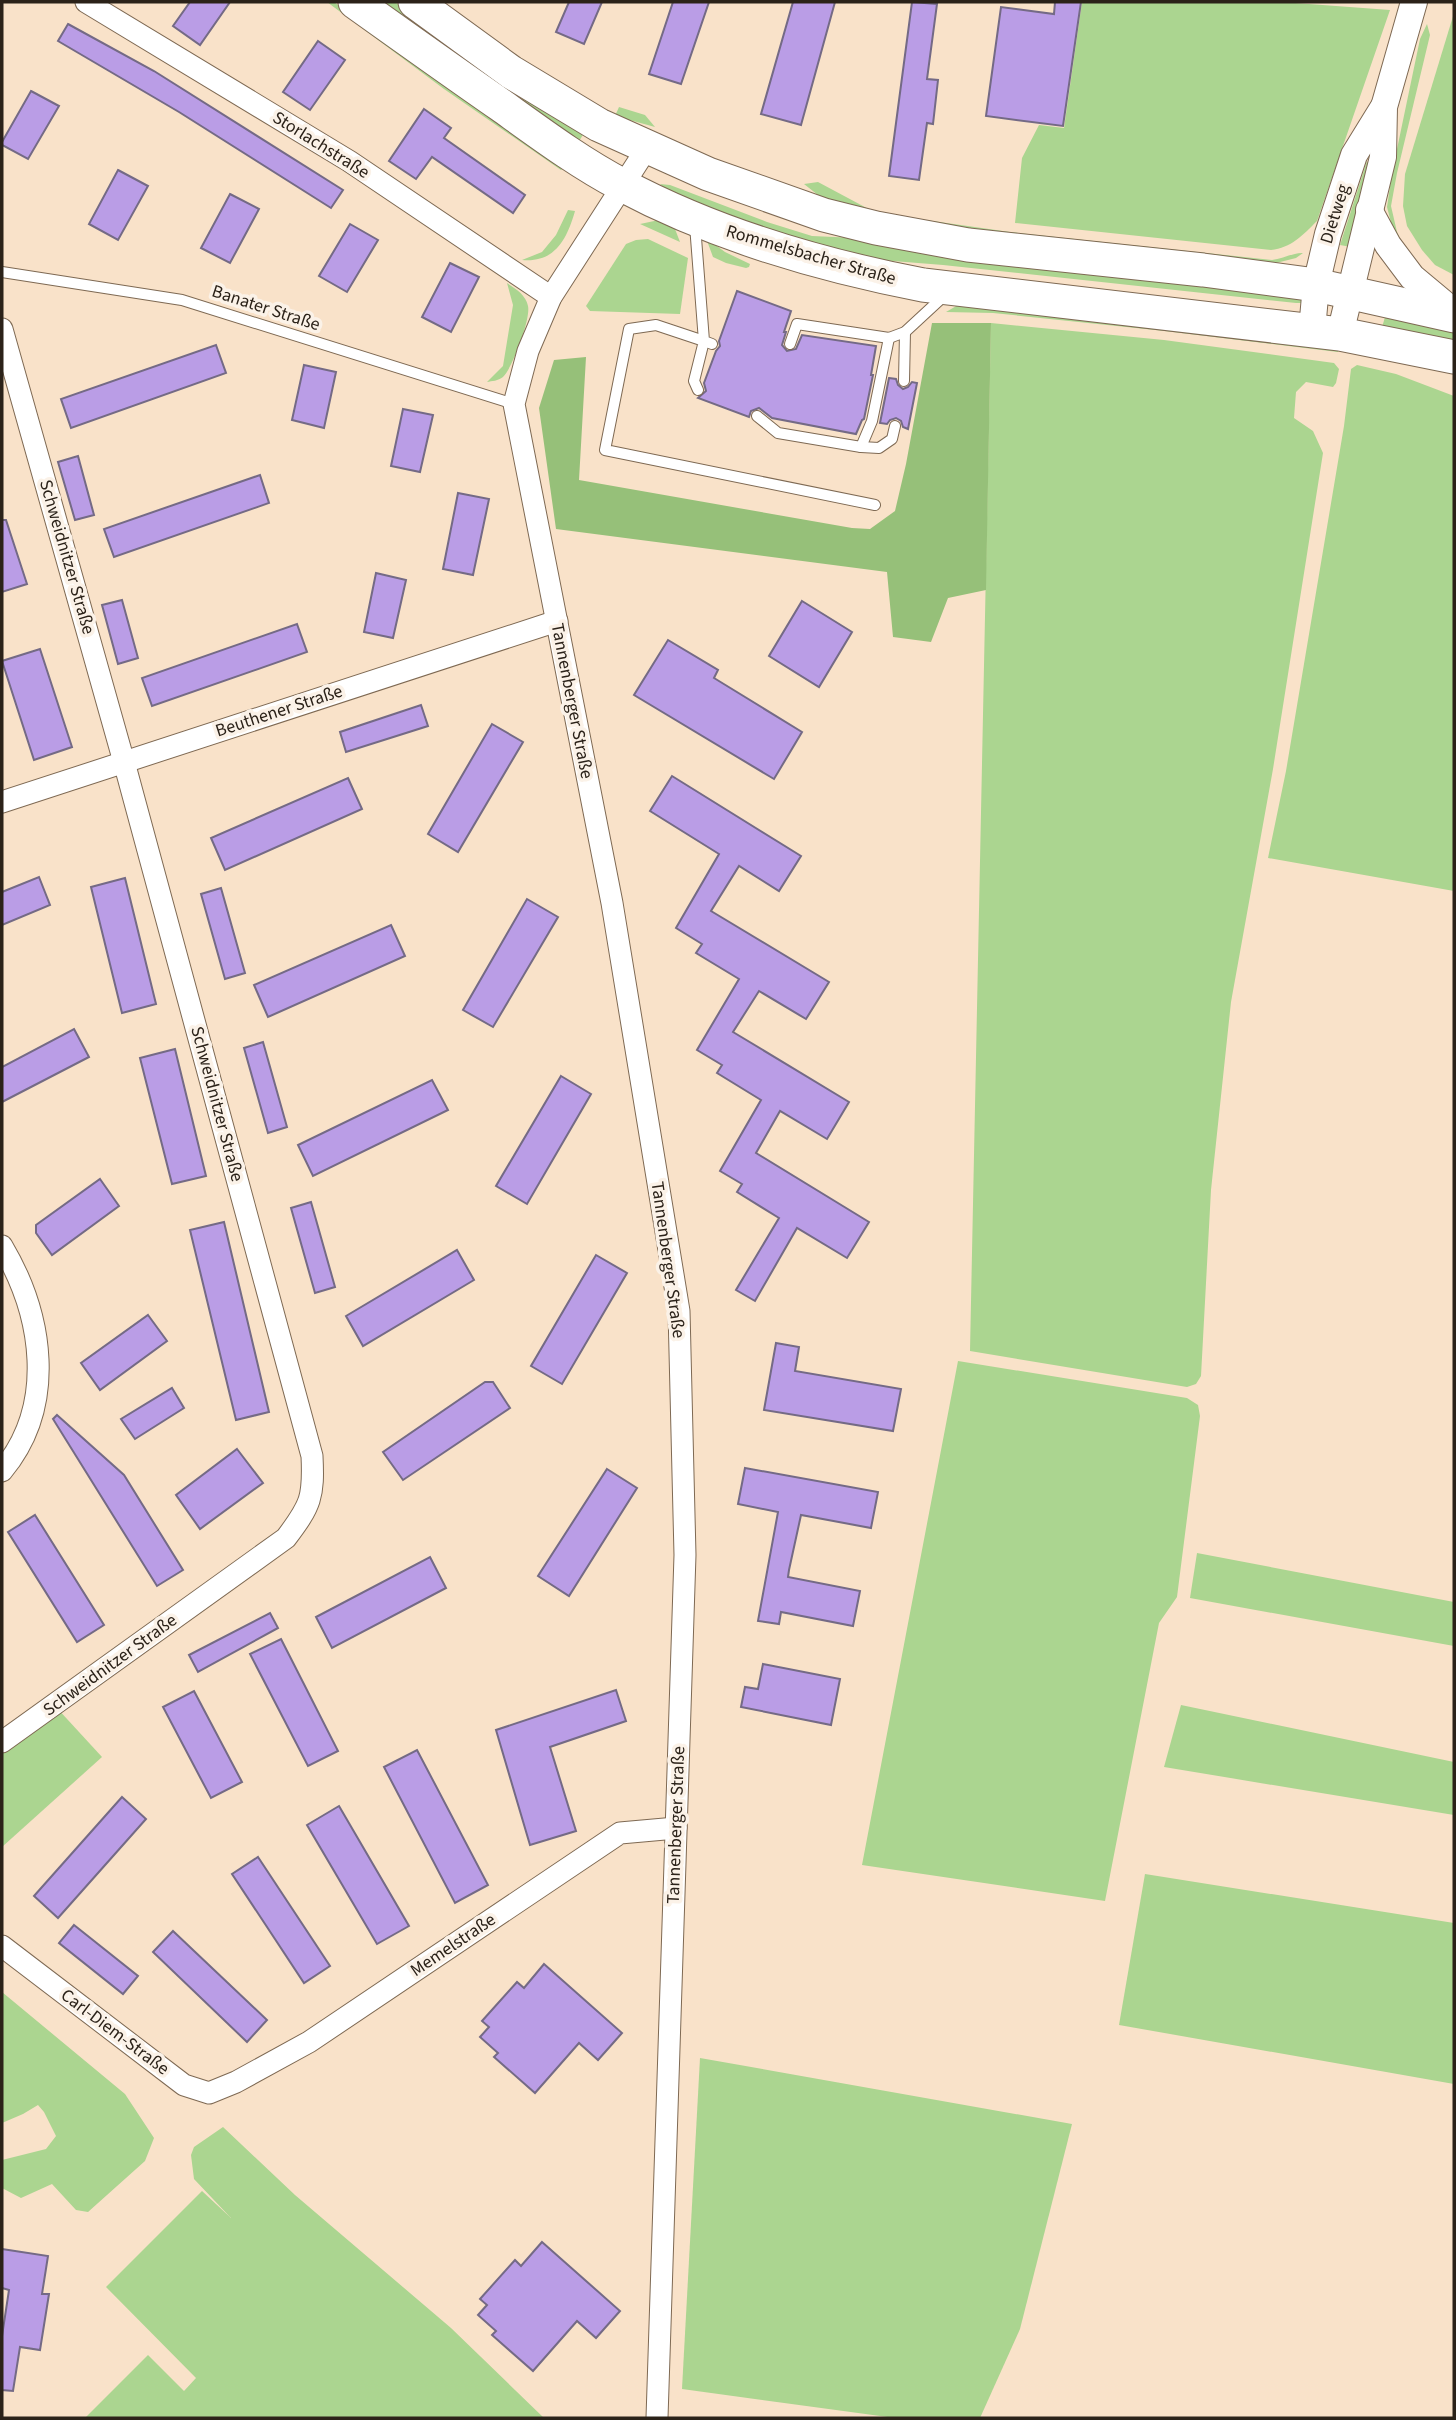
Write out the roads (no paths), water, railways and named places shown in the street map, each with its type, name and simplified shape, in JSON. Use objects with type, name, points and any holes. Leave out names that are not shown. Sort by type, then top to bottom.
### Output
[{"type":"main road","name":"Rommelsbacher Straße","points":[[355,2],[565,151],[622,185],[695,219],[760,244],[864,274],[951,289],[1326,332],[1454,357]]},
{"type":"main road","points":[[415,2],[534,86],[599,125],[708,174],[824,215],[876,228],[968,245],[1316,285],[1454,314]]},
{"type":"street","name":"Storlachstraße","points":[[86,2],[349,161],[551,297]]},
{"type":"street","name":"Dietweg","points":[[1326,332],[1352,292],[1383,157],[1384,107],[1414,2]]},
{"type":"street","name":"Dietweg","points":[[1326,332],[1316,285],[1328,234],[1354,155],[1384,107]]},
{"type":"street","name":"Tannenberger Straße","points":[[646,148],[551,297],[528,351],[514,404],[612,903],[679,1311],[685,1556],[657,2418]]},
{"type":"street","name":"Dietweg","points":[[1369,210],[1388,245],[1412,277],[1454,314]]},
{"type":"street","name":"Schweidnitzer Straße","points":[[2,329],[9,379],[124,762],[312,1456],[314,1488],[304,1514],[286,1538],[2,1742]]},
{"type":"street","name":"Beuthener Straße","points":[[2,802],[557,621]]},
{"type":"street","points":[[2,1246],[31,1310],[39,1354],[38,1394],[28,1426],[13,1458],[2,1471]]},
{"type":"street","name":"Memelstraße","points":[[236,2082],[309,2042],[620,1833],[676,1828]]},
{"type":"street","name":"Carl-Diem-Straße","points":[[2,1946],[184,2085],[209,2093],[236,2082]]},
{"type":"lane","points":[[695,219],[708,343],[694,381],[698,390]]},
{"type":"lane","name":"Banater Straße","points":[[2,272],[182,300],[514,404]]},
{"type":"lane","points":[[790,344],[797,324],[889,338],[905,332],[951,289]]},
{"type":"lane","points":[[708,343],[656,326],[629,329],[605,450],[875,505]]},
{"type":"lane","points":[[904,381],[905,332]]},
{"type":"lane","points":[[861,447],[872,421],[889,338]]},
{"type":"lane","points":[[757,416],[778,433],[861,447],[879,448],[891,439],[895,426]]}]
